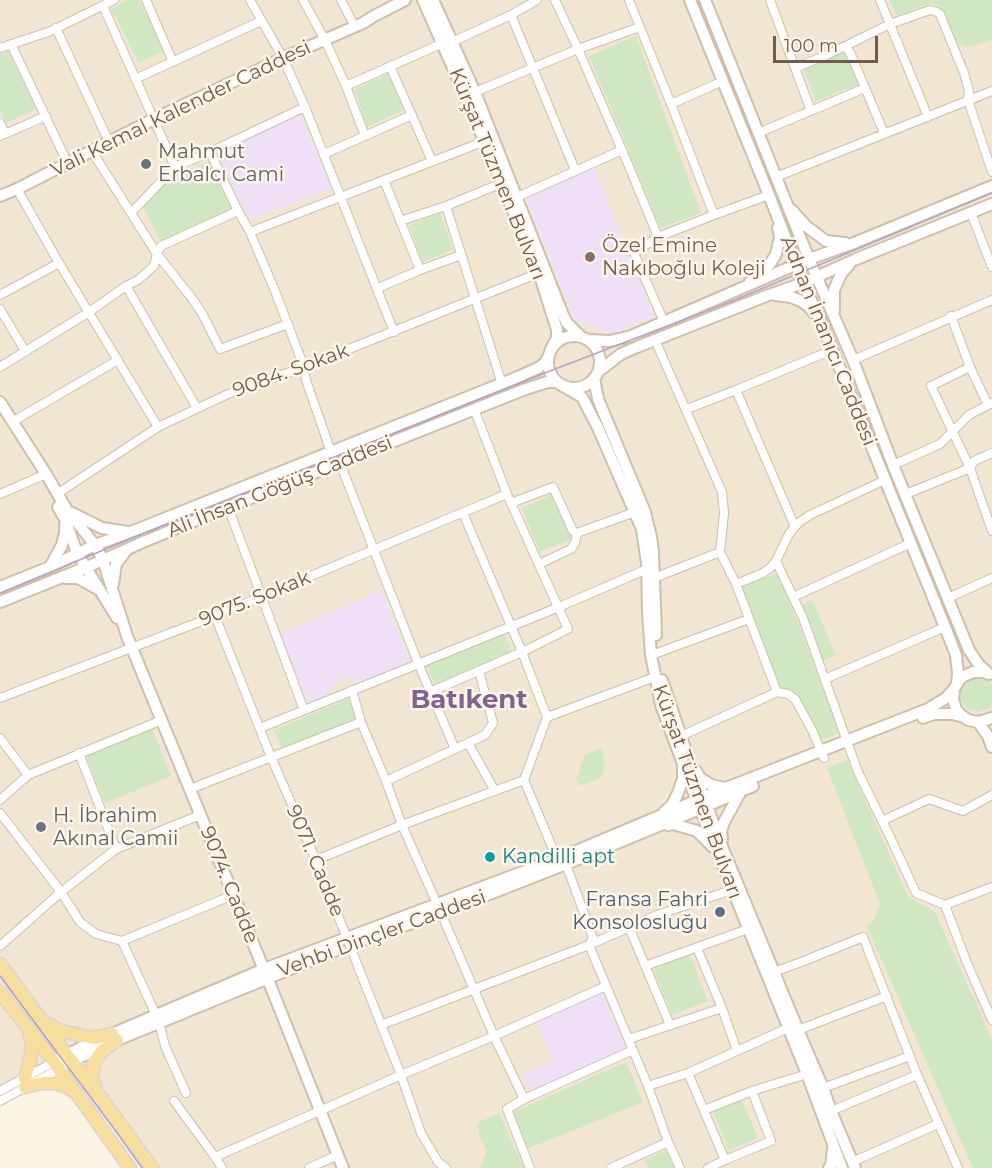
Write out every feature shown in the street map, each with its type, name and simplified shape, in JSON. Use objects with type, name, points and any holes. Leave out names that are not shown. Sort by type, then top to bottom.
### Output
[{"type":"main road","points":[[0,964],[152,1168]]},
{"type":"main road","points":[[0,992],[57,1065],[130,1168]]},
{"type":"main road","points":[[44,1022],[61,1031],[78,1036],[115,1037]]},
{"type":"main road","points":[[29,1029],[32,1045],[25,1083],[54,1083],[65,1086],[77,1094]]},
{"type":"main road","points":[[96,1091],[92,1075],[94,1063],[115,1037]]},
{"type":"street","points":[[0,48],[56,28],[114,0]]},
{"type":"street","points":[[146,0],[173,62]]},
{"type":"street","points":[[250,0],[284,58],[394,332]]},
{"type":"street","points":[[303,0],[325,40],[365,135]]},
{"type":"street","points":[[341,0],[359,25]]},
{"type":"street","name":"Vali Kemal Kalender Caddesi","points":[[0,196],[154,119],[359,25],[405,0]]},
{"type":"street","name":"Vali Kemal Kalender Caddesi","points":[[359,25],[376,21],[422,0]]},
{"type":"street","name":"Kürşat Tüzmen Bulvarı","points":[[422,0],[475,92],[563,315],[567,323],[584,338]]},
{"type":"street","name":"Kürşat Tüzmen Bulvarı","points":[[433,0],[484,141],[538,273],[557,330],[557,338],[550,353]]},
{"type":"street","points":[[346,86],[511,15],[537,0]]},
{"type":"street","points":[[555,0],[658,237]]},
{"type":"street","points":[[629,0],[714,215]]},
{"type":"street","name":"Adnan İnanıcı Caddesi","points":[[690,0],[956,655],[958,673],[953,694],[954,704],[964,717]]},
{"type":"street","name":"Adnan İnanıcı Caddesi","points":[[705,0],[969,650],[979,665],[990,674]]},
{"type":"street","points":[[770,0],[811,111]]},
{"type":"street","points":[[880,0],[928,117]]},
{"type":"street","points":[[103,6],[175,167]]},
{"type":"street","points":[[795,68],[890,24],[930,10],[940,14],[964,73],[969,91],[968,100],[992,172]]},
{"type":"street","points":[[511,15],[575,170]]},
{"type":"street","points":[[135,79],[261,21]]},
{"type":"street","points":[[475,92],[578,49],[640,27]]},
{"type":"street","points":[[56,28],[109,142]]},
{"type":"street","points":[[11,44],[67,162]]},
{"type":"street","points":[[846,46],[884,133]]},
{"type":"street","points":[[390,66],[432,161]]},
{"type":"street","points":[[671,104],[723,81]]},
{"type":"street","points":[[758,133],[865,88]]},
{"type":"street","points":[[776,177],[992,91]]},
{"type":"street","points":[[131,213],[175,167],[305,107]]},
{"type":"street","points":[[324,154],[412,115]]},
{"type":"street","points":[[0,123],[2,134],[46,116]]},
{"type":"street","points":[[250,232],[484,141]]},
{"type":"street","points":[[91,150],[157,254],[194,301],[220,349],[288,324]]},
{"type":"street","points":[[517,197],[622,150]]},
{"type":"street","points":[[210,152],[250,232],[288,324],[331,452]]},
{"type":"street","points":[[384,180],[420,270]]},
{"type":"street","points":[[400,221],[446,206],[501,183]]},
{"type":"street","points":[[992,186],[796,265],[631,336],[610,341],[572,336],[563,338],[556,343],[550,353],[548,366],[551,374],[563,386],[571,388],[588,384],[621,354],[803,283],[992,204]]},
{"type":"street","points":[[17,189],[58,263],[158,427]]},
{"type":"street","points":[[663,322],[634,253],[658,237],[769,195]]},
{"type":"street","points":[[446,206],[502,384]]},
{"type":"street","points":[[787,206],[806,226],[826,241],[854,243]]},
{"type":"street","points":[[0,367],[138,280],[154,266],[161,246],[238,211]]},
{"type":"street","points":[[971,213],[992,267]]},
{"type":"street","points":[[744,287],[770,264],[776,254],[780,237],[777,215]]},
{"type":"street","points":[[378,288],[460,255]]},
{"type":"street","points":[[834,317],[833,299],[837,281],[854,260]]},
{"type":"street","points":[[0,295],[58,263]]},
{"type":"street","name":"9084. Sokak","points":[[58,496],[158,427],[228,393],[304,367],[538,273]]},
{"type":"street","points":[[126,286],[197,408]]},
{"type":"street","points":[[766,296],[780,295],[801,301],[821,322]]},
{"type":"street","points":[[853,360],[992,300]]},
{"type":"street","points":[[0,309],[25,351]]},
{"type":"street","points":[[893,465],[940,444],[969,415],[990,404],[970,367],[951,316]]},
{"type":"street","points":[[584,338],[595,346],[598,352],[600,362],[596,375]]},
{"type":"street","points":[[656,340],[722,492],[724,513],[720,552],[736,584],[777,692]]},
{"type":"street","points":[[687,409],[832,350]]},
{"type":"street","name":"Ali İhsan Göğüş Caddesi","points":[[0,587],[50,567],[95,545],[502,384],[538,368],[545,363],[550,353]]},
{"type":"street","points":[[12,422],[118,360]]},
{"type":"street","points":[[970,367],[931,386],[970,468],[992,531]]},
{"type":"street","name":"Kürşat Tüzmen Bulvarı","points":[[596,375],[598,399],[645,512],[651,537],[648,612],[651,655],[661,705],[686,761],[720,850],[774,972],[807,1074],[834,1146],[850,1166]]},
{"type":"street","name":"Ali İhsan Göğüş Caddesi","points":[[0,602],[228,507],[523,390],[547,382],[556,382],[563,386]]},
{"type":"street","name":"Kürşat Tüzmen Bulvarı","points":[[563,386],[582,397],[587,406],[642,529],[650,574],[657,653],[663,685],[681,736],[686,761]]},
{"type":"street","points":[[736,390],[795,527]]},
{"type":"street","points":[[0,402],[66,515],[95,545],[103,560],[106,590]]},
{"type":"street","points":[[430,692],[522,652],[568,629],[507,494],[474,409]]},
{"type":"street","points":[[0,413],[58,496],[77,553],[106,590]]},
{"type":"street","points":[[906,494],[970,468],[974,461],[992,453]]},
{"type":"street","points":[[339,463],[418,663],[455,749]]},
{"type":"street","points":[[0,494],[43,475]]},
{"type":"street","points":[[736,584],[763,573],[776,561],[789,534],[810,514],[885,480]]},
{"type":"street","points":[[511,503],[553,487],[573,531],[577,533]]},
{"type":"street","name":"9075. Sokak","points":[[0,698],[215,616],[507,494]]},
{"type":"street","points":[[228,507],[303,710]]},
{"type":"street","points":[[577,533],[635,512]]},
{"type":"street","points":[[463,513],[547,717],[524,780],[593,938],[589,945]]},
{"type":"street","points":[[66,515],[78,517],[102,528],[131,532]]},
{"type":"street","points":[[50,567],[62,545],[66,515]]},
{"type":"street","points":[[539,564],[571,549],[577,533]]},
{"type":"street","points":[[793,597],[911,543]]},
{"type":"street","points":[[106,590],[116,564],[128,548]]},
{"type":"street","points":[[260,728],[559,607],[650,574],[720,552]]},
{"type":"street","points":[[776,561],[803,618],[858,772],[916,893],[945,905],[992,887]]},
{"type":"street","points":[[61,578],[78,578],[106,590]]},
{"type":"street","points":[[948,598],[992,578]]},
{"type":"street","name":"9074. Cadde","points":[[106,590],[266,973],[343,1168]]},
{"type":"street","name":"9071. Cadde","points":[[215,616],[271,757],[349,941],[421,1133],[437,1165],[446,1168]]},
{"type":"street","points":[[657,653],[749,619]]},
{"type":"street","points":[[825,679],[945,627]]},
{"type":"street","points":[[386,781],[485,735],[493,723],[479,671]]},
{"type":"street","points":[[561,862],[660,816],[742,790],[928,709],[946,698],[964,676],[973,672],[990,674]]},
{"type":"street","points":[[547,717],[655,677]]},
{"type":"street","points":[[352,690],[361,722],[402,825],[524,1099]]},
{"type":"street","points":[[681,736],[777,692],[788,694],[795,699],[823,755]]},
{"type":"street","points":[[849,744],[934,714],[952,714],[973,722],[992,718]]},
{"type":"street","points":[[0,800],[28,775],[162,720]]},
{"type":"street","points":[[189,789],[361,722]]},
{"type":"street","points":[[978,722],[992,747]]},
{"type":"street","points":[[0,738],[28,775]]},
{"type":"street","points":[[468,743],[495,791]]},
{"type":"street","points":[[79,753],[116,849]]},
{"type":"street","points":[[702,803],[726,788],[823,755]]},
{"type":"street","points":[[686,761],[700,778],[711,785],[726,788]]},
{"type":"street","points":[[660,816],[672,805],[678,793],[686,761]]},
{"type":"street","points":[[316,860],[524,780]]},
{"type":"street","points":[[720,850],[724,822],[742,790]]},
{"type":"street","points":[[882,821],[929,799],[963,811],[992,795]]},
{"type":"street","name":"Vehbi Dinçler Caddesi","points":[[157,1019],[349,941],[656,827],[702,803]]},
{"type":"street","points":[[0,813],[61,892],[80,922],[96,934],[122,941],[233,895]]},
{"type":"street","points":[[0,946],[61,892],[116,849],[200,815]]},
{"type":"street","points":[[656,827],[673,824],[697,831],[720,850]]},
{"type":"street","name":"Kürşat Tüzmen Bulvarı","points":[[720,850],[732,890],[748,929],[793,1029],[823,1088],[850,1166]]},
{"type":"street","points":[[381,1025],[589,945],[657,915],[732,890]]},
{"type":"street","points":[[945,905],[992,1020]]},
{"type":"street","points":[[629,927],[670,1025]]},
{"type":"street","points":[[645,966],[748,929]]},
{"type":"street","points":[[774,972],[863,937],[917,1075],[958,1168]]},
{"type":"street","points":[[122,941],[157,1019],[165,1046],[186,1093]]},
{"type":"street","points":[[589,945],[680,1168]]},
{"type":"street","points":[[697,948],[737,1051]]},
{"type":"street","points":[[215,1157],[606,986]]},
{"type":"street","points":[[648,1086],[688,1073],[793,1029],[887,996]]},
{"type":"street","points":[[629,1039],[722,1008]]},
{"type":"street","points":[[0,1101],[25,1083],[70,1058],[157,1019]]},
{"type":"street","points":[[530,1168],[507,1109],[524,1099],[633,1050]]},
{"type":"street","points":[[823,1088],[910,1056]]},
{"type":"street","points":[[688,1073],[725,1160]]},
{"type":"street","points":[[704,1110],[752,1091],[807,1074]]},
{"type":"street","points":[[831,1111],[917,1075]]},
{"type":"street","points":[[0,1091],[25,1083]]},
{"type":"street","points":[[708,1168],[771,1141],[752,1091]]},
{"type":"street","points":[[174,1101],[222,1168]]},
{"type":"street","points":[[850,1166],[938,1124]]},
{"type":"street","points":[[611,1168],[668,1142]]},
{"type":"street","points":[[829,1168],[834,1146]]},
{"type":"street","points":[[309,1168],[338,1155]]},
{"type":"shaded area","points":[[0,0],[992,0],[992,1168],[145,1168],[74,1055],[0,1104]]},
{"type":"shaded area","points":[[300,113],[332,188],[250,220],[217,154]]},
{"type":"shaded area","name":"Özel Emine Nakıboğlu Koleji","points":[[594,166],[654,316],[612,334],[575,320],[525,198]]},
{"type":"shaded area","points":[[381,591],[411,662],[362,683],[352,679],[343,679],[333,685],[328,697],[309,704],[281,634]]},
{"type":"shaded area","points":[[602,993],[627,1049],[533,1088],[527,1087],[522,1075],[552,1062],[536,1021]]},
{"type":"green space","points":[[128,0],[139,0],[164,51],[139,63],[111,9]]},
{"type":"green space","points":[[889,0],[992,0],[992,40],[968,47],[958,43],[940,7],[931,3],[897,16]]},
{"type":"green space","points":[[636,36],[701,213],[661,228],[589,56]]},
{"type":"green space","points":[[8,51],[36,109],[6,123],[0,111],[0,55]]},
{"type":"green space","points":[[846,51],[859,84],[816,101],[803,68]]},
{"type":"green space","points":[[389,73],[406,109],[367,127],[355,89]]},
{"type":"green space","points":[[210,161],[234,209],[160,241],[143,206],[177,169],[183,173]]},
{"type":"green space","points":[[440,213],[453,249],[423,262],[409,225]]},
{"type":"green space","points":[[554,494],[572,539],[540,552],[522,508]]},
{"type":"green space","points":[[777,573],[839,733],[822,740],[796,693],[780,689],[741,587]]},
{"type":"green space","points":[[812,600],[836,655],[822,661],[798,606]]},
{"type":"green space","points":[[504,632],[512,651],[435,685],[426,666]]},
{"type":"green space","points":[[975,676],[987,679],[992,684],[992,705],[988,709],[977,712],[966,708],[959,692],[965,681]]},
{"type":"green space","points":[[348,699],[356,718],[282,749],[274,730]]},
{"type":"green space","points":[[152,728],[171,776],[105,803],[86,755]]},
{"type":"green space","points":[[601,748],[605,766],[601,778],[580,786],[576,779],[585,755]]},
{"type":"green space","points":[[847,760],[909,898],[935,912],[992,1039],[992,1168],[973,1168],[867,927],[874,919],[880,904],[827,768]]},
{"type":"green space","points":[[690,955],[708,1001],[672,1015],[654,969]]},
{"type":"green space","points":[[626,1062],[643,1102],[527,1149],[513,1112]]},
{"type":"green space","points":[[741,1098],[758,1138],[729,1150],[712,1110]]},
{"type":"green space","points":[[499,1113],[524,1168],[480,1168],[487,1150],[480,1138],[477,1123]]},
{"type":"green space","points":[[666,1150],[674,1168],[648,1168],[645,1160]]},
{"type":"tram line","points":[[0,593],[550,371],[730,302],[992,193]]},
{"type":"tram line","points":[[0,976],[142,1168]]},
{"type":"place","name":"Mahmut Erbalcı Cami","points":[[146,164]]},
{"type":"place","name":"Özel Emine Nakıboğlu Koleji","points":[[590,257]]},
{"type":"place","name":"H. İbrahim Akınal Camii","points":[[41,827]]},
{"type":"place","name":"Kandilli apt","points":[[490,857]]},
{"type":"place","name":"Fransa Fahri Konsolosluğu","points":[[720,912]]},
{"type":"district","name":"Batıkent","points":[[469,700]]}]
